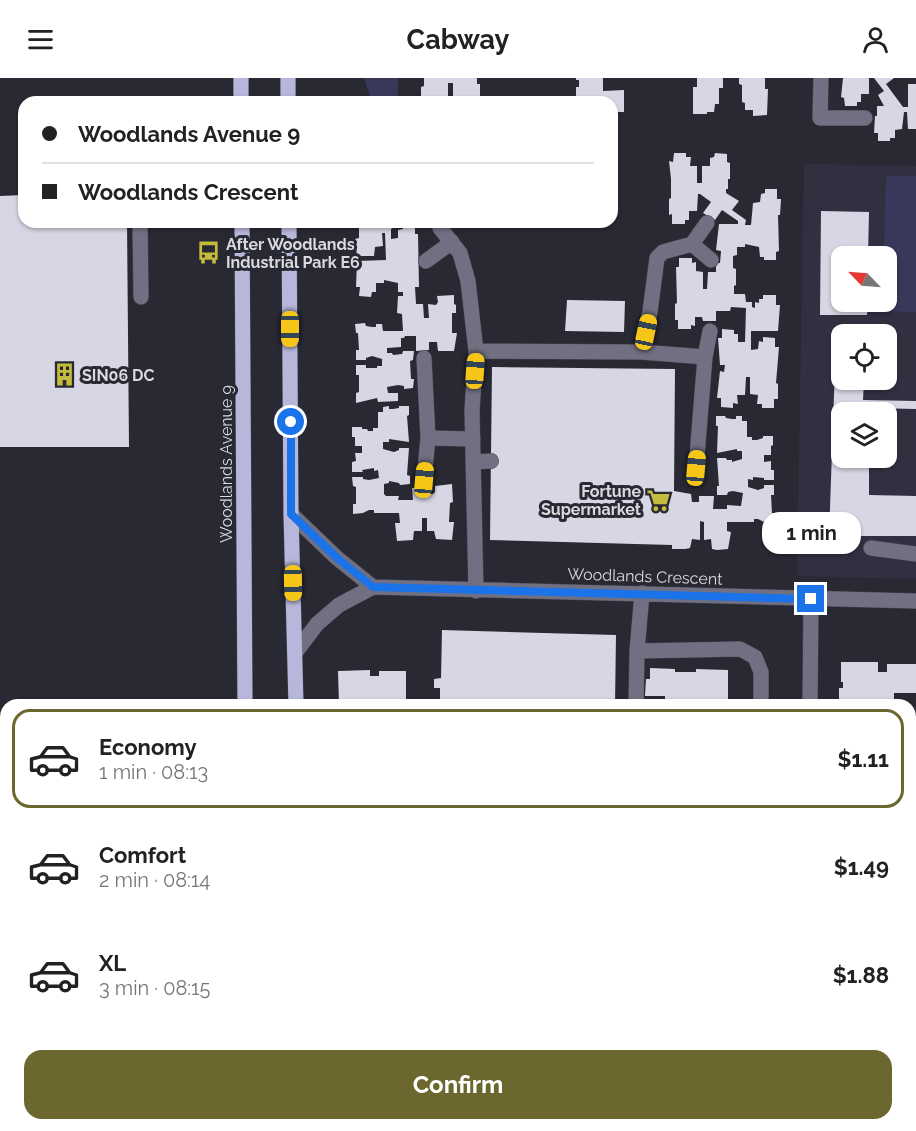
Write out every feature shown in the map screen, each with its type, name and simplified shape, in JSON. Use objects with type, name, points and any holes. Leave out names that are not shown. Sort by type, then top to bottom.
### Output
[{"type":"main road","points":[[241,78],[241,96]]},
{"type":"main road","points":[[288,78],[288,96]]},
{"type":"main road","name":"Woodlands Avenue 9","points":[[242,228],[246,699]]},
{"type":"main road","points":[[290,228],[291,514],[296,699]]},
{"type":"street","points":[[820,78],[820,118],[865,118]]},
{"type":"street","points":[[641,352],[650,312],[657,258],[663,252],[692,244],[707,223]]},
{"type":"street","points":[[140,228],[141,297]]},
{"type":"street","points":[[440,228],[460,253],[468,281],[476,351],[472,410],[476,591]]},
{"type":"street","points":[[426,261],[452,242]]},
{"type":"street","points":[[692,244],[711,260]]},
{"type":"street","points":[[696,468],[705,357],[710,331]]},
{"type":"street","points":[[476,351],[641,352],[705,357]]},
{"type":"street","points":[[424,358],[428,438],[424,480]]},
{"type":"street","points":[[428,438],[473,438]]},
{"type":"street","points":[[474,462],[491,461]]},
{"type":"street","points":[[291,514],[337,558],[373,587],[339,605],[317,624],[295,653]]},
{"type":"street","points":[[871,548],[916,554]]},
{"type":"street","name":"Woodlands Crescent","points":[[373,587],[916,601]]},
{"type":"street","points":[[636,699],[642,593]]},
{"type":"street","points":[[810,699],[811,599]]},
{"type":"street","points":[[637,651],[740,649],[755,657],[761,672],[761,699]]},
{"type":"shaded area","points":[[364,78],[398,78],[398,96],[370,96]]},
{"type":"shaded area","points":[[804,164],[916,166],[916,579],[797,576]]},
{"type":"shaded area","points":[[886,176],[916,176],[916,312],[897,311],[897,246],[884,246]]},
{"type":"building","points":[[424,78],[477,78],[477,84],[480,84],[480,96],[453,96],[453,83],[448,83],[448,96],[421,96],[421,87],[424,86]]},
{"type":"building","points":[[576,78],[603,78],[603,91],[624,90],[624,112],[618,112],[618,96],[576,96],[579,80]]},
{"type":"building","points":[[697,78],[723,78],[723,88],[719,88],[719,104],[715,104],[714,112],[693,114],[693,87],[697,87]]},
{"type":"building","points":[[739,78],[765,78],[765,89],[768,89],[767,115],[753,116],[753,110],[745,110]]},
{"type":"building","points":[[843,78],[869,78],[869,94],[861,94],[861,102],[857,102],[857,106],[845,106],[844,98],[841,97]]},
{"type":"building","points":[[874,78],[894,78],[886,84],[903,107],[908,107],[908,84],[916,84],[916,129],[908,129],[907,112],[904,112],[902,129],[895,130],[895,138],[890,138],[890,141],[878,141],[878,133],[874,133],[875,116],[877,116],[877,106],[884,106],[878,95],[884,91]]},
{"type":"building","points":[[674,153],[686,153],[686,157],[691,157],[690,166],[697,166],[697,183],[702,183],[702,166],[710,166],[710,158],[714,157],[715,153],[727,154],[727,162],[730,163],[730,179],[728,179],[726,193],[739,201],[732,210],[746,220],[745,225],[751,225],[753,203],[760,202],[761,194],[765,193],[765,189],[777,189],[777,199],[781,199],[780,215],[778,215],[779,251],[776,252],[776,260],[764,260],[764,257],[760,257],[759,247],[745,244],[745,247],[737,247],[737,255],[733,256],[733,268],[736,269],[734,294],[745,294],[746,302],[752,302],[752,307],[755,308],[755,302],[759,303],[763,295],[776,295],[776,305],[780,305],[778,331],[751,331],[751,350],[758,349],[759,341],[763,342],[763,337],[775,338],[775,347],[779,347],[776,383],[778,384],[778,399],[774,399],[774,408],[762,408],[762,404],[757,404],[758,395],[750,394],[750,377],[746,377],[745,395],[737,395],[738,404],[733,403],[733,408],[721,407],[721,398],[717,398],[720,371],[724,372],[725,365],[720,365],[718,338],[722,338],[722,329],[734,330],[734,334],[738,334],[738,342],[745,342],[746,308],[731,307],[730,311],[716,311],[716,321],[703,321],[702,317],[695,317],[695,326],[691,325],[691,329],[678,329],[678,320],[675,320],[675,304],[677,303],[676,267],[679,267],[679,258],[692,258],[692,263],[696,262],[696,271],[703,272],[703,289],[707,289],[708,272],[716,272],[716,263],[720,263],[721,251],[716,250],[719,224],[738,224],[738,221],[722,210],[715,220],[703,213],[711,202],[698,194],[697,211],[689,211],[689,220],[685,220],[685,224],[672,224],[672,214],[669,215],[671,179],[669,161],[673,162]]},
{"type":"building","name":"SIN06 DC","points":[[18,195],[18,228],[127,228],[129,447],[0,447],[0,196]]},
{"type":"building","points":[[821,211],[869,212],[868,246],[831,246],[831,312],[867,312],[867,315],[820,315]]},
{"type":"building","points":[[359,228],[393,228],[391,239],[398,238],[398,230],[415,228],[415,234],[418,234],[419,287],[415,287],[416,304],[423,304],[424,318],[429,318],[428,304],[436,305],[437,296],[454,295],[456,313],[452,313],[452,333],[457,333],[454,351],[438,351],[437,342],[429,342],[429,350],[416,351],[416,336],[401,338],[401,347],[387,348],[387,353],[393,355],[402,354],[403,351],[414,351],[413,360],[410,361],[411,379],[414,379],[413,388],[404,389],[404,386],[398,385],[387,387],[388,393],[398,393],[398,401],[378,402],[377,398],[356,403],[356,393],[359,392],[359,375],[356,375],[356,365],[377,368],[377,366],[382,366],[382,359],[372,356],[366,360],[356,360],[356,350],[359,350],[355,324],[365,323],[366,326],[376,327],[376,324],[382,324],[383,331],[403,331],[402,314],[397,313],[398,296],[403,296],[403,292],[398,292],[398,283],[384,280],[384,283],[376,283],[376,292],[372,292],[371,297],[359,296],[360,287],[356,287],[357,261],[386,260],[385,233],[382,233],[383,246],[375,247],[374,256],[357,256],[355,239],[359,238]]},
{"type":"building","points":[[567,300],[625,301],[624,332],[565,331]]},
{"type":"building","points":[[492,367],[675,369],[674,491],[691,494],[692,502],[699,502],[699,496],[714,496],[713,509],[727,509],[727,505],[741,506],[743,493],[733,491],[728,492],[727,495],[717,495],[717,486],[719,486],[717,458],[726,458],[732,462],[742,459],[742,451],[737,451],[737,449],[717,453],[716,416],[736,419],[736,416],[742,416],[742,421],[747,421],[747,437],[757,440],[763,436],[773,436],[771,455],[764,455],[764,462],[771,461],[774,480],[753,477],[753,480],[748,479],[748,487],[758,490],[764,488],[764,485],[774,485],[774,495],[771,495],[775,522],[754,519],[754,522],[727,522],[727,531],[731,532],[728,549],[717,550],[712,549],[711,539],[704,540],[704,522],[700,521],[700,540],[692,539],[690,548],[685,549],[672,549],[672,545],[490,540]]},
{"type":"building","points":[[834,390],[864,390],[863,400],[916,401],[916,409],[897,409],[897,402],[834,402]]},
{"type":"building","points":[[389,406],[389,409],[393,409],[399,406],[409,406],[407,416],[409,442],[389,439],[389,442],[383,442],[383,449],[394,452],[399,448],[409,448],[407,475],[410,476],[410,484],[400,485],[389,481],[384,484],[384,494],[399,496],[398,500],[413,500],[412,488],[426,488],[426,494],[433,494],[435,486],[452,484],[453,502],[450,503],[449,522],[454,522],[452,540],[436,539],[434,531],[427,531],[427,518],[422,518],[422,531],[414,531],[413,540],[397,541],[395,523],[400,523],[399,513],[374,513],[374,510],[369,510],[353,514],[353,504],[356,504],[356,487],[353,486],[352,477],[363,477],[369,480],[379,478],[378,470],[374,471],[374,468],[362,470],[363,472],[352,472],[352,462],[356,461],[355,453],[362,453],[362,446],[355,446],[352,427],[362,427],[362,429],[373,431],[373,428],[378,428],[378,412],[383,412],[383,407]]},
{"type":"building","points":[[831,468],[869,468],[869,495],[916,496],[916,536],[829,536]]},
{"type":"building","points":[[442,630],[616,635],[615,699],[440,699],[440,688],[434,688],[434,679],[441,678]]},
{"type":"building","points":[[841,662],[878,662],[878,672],[887,672],[887,664],[916,664],[916,693],[894,693],[894,699],[839,699],[839,688],[843,688],[843,682],[841,682]]},
{"type":"building","points":[[650,668],[675,669],[675,672],[696,672],[696,669],[728,670],[728,699],[665,699],[665,696],[645,696],[646,679],[650,679]]},
{"type":"building","points":[[370,670],[370,676],[379,676],[379,671],[406,671],[406,699],[339,699],[338,671]]},
{"type":"place","name":"After Woodlands Industrial Park E6","points":[[208,253]]},
{"type":"place","name":"SIN06 DC","points":[[64,375]]},
{"type":"place","name":"Fortune Supermarket","points":[[659,500]]},
{"type":"route","points":[[291,422],[291,514],[337,558],[373,587],[811,599]]}]
